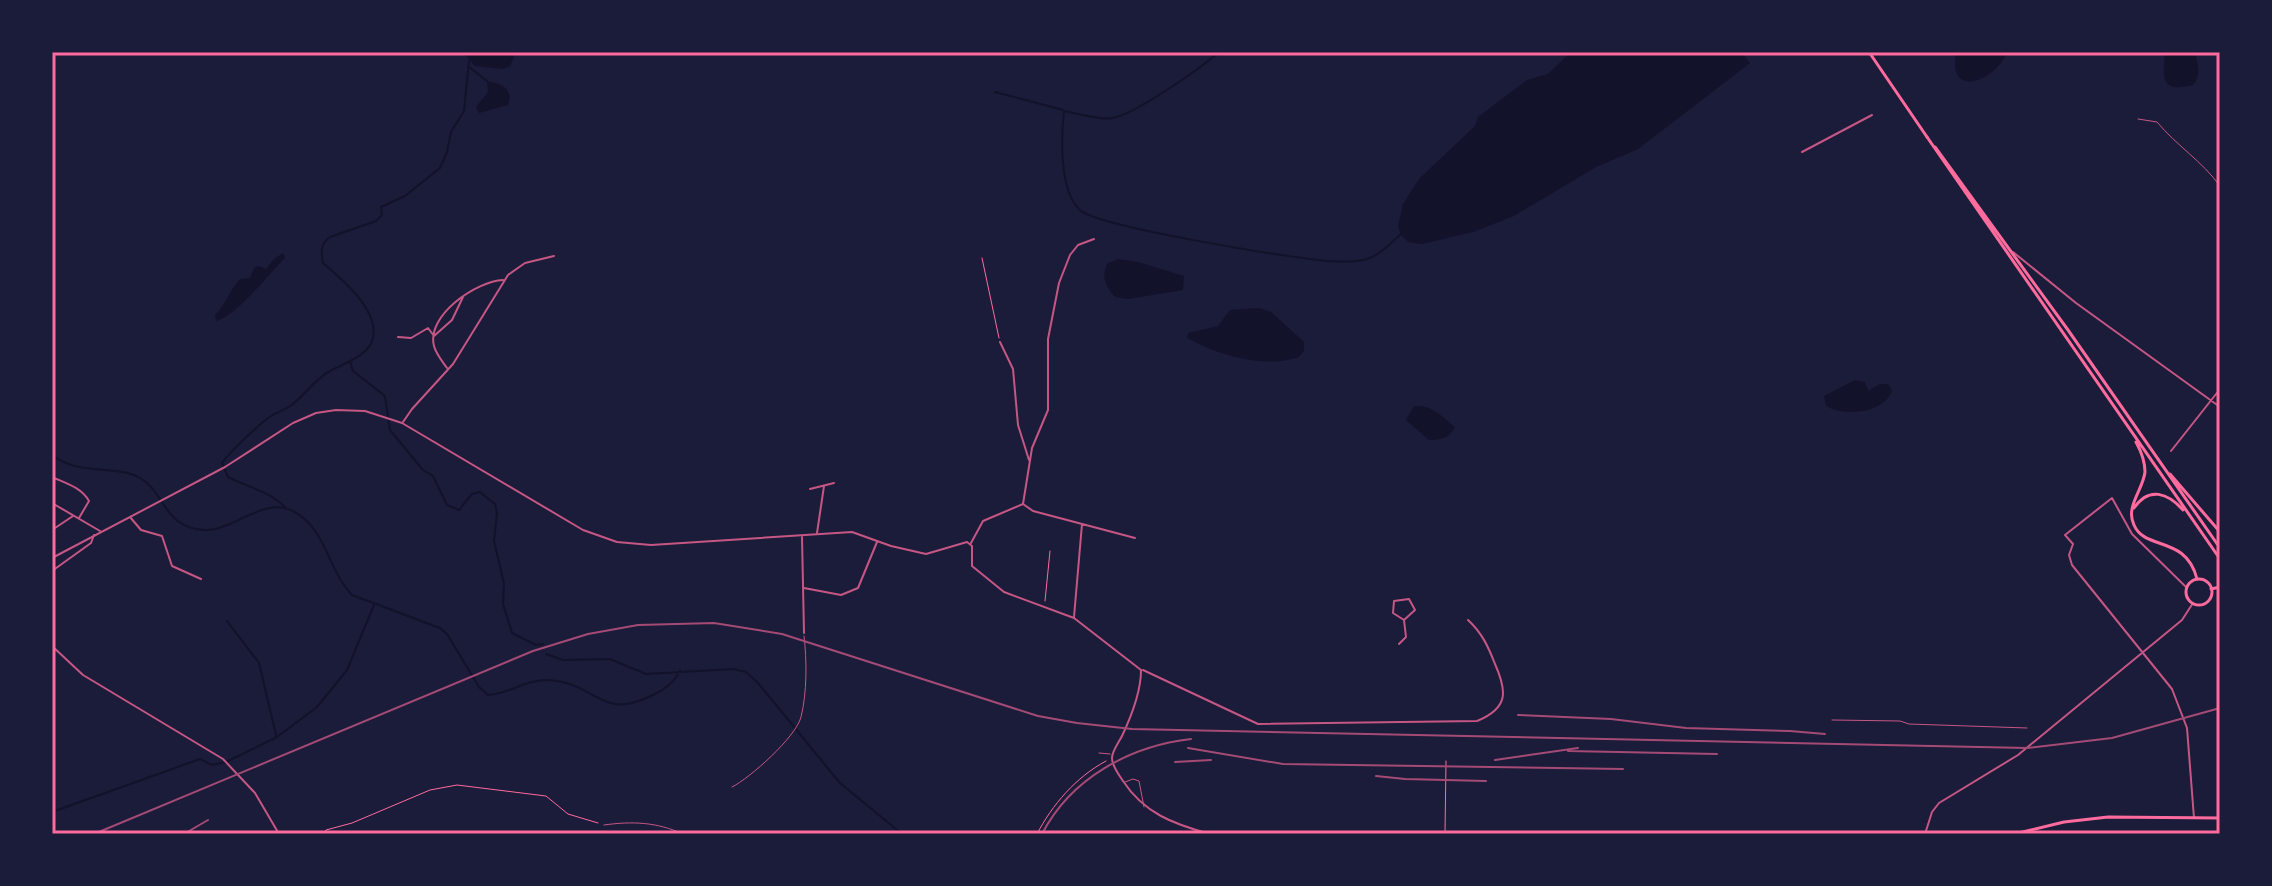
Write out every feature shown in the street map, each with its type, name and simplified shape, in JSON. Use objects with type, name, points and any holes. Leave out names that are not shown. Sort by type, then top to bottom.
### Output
[{"type":"main road","points":[[1869,52],[2220,559]]},
{"type":"main road","points":[[1927,137],[2220,548]]},
{"type":"main road","points":[[2132,434],[2143,456],[2145,469],[2132,508],[2135,527],[2142,535],[2187,557],[2197,579]]},
{"type":"main road","points":[[2160,463],[2220,532]]},
{"type":"main road","points":[[2132,519],[2139,501],[2157,493],[2171,498],[2193,521]]},
{"type":"main road","points":[[2197,579],[2207,582],[2211,589],[2205,603],[2193,603],[2187,596],[2190,582],[2197,579]]},
{"type":"main road","points":[[2211,589],[2220,587]]},
{"type":"main road","points":[[2014,834],[2086,819],[2220,818]]},
{"type":"street","points":[[1802,152],[1872,115]]},
{"type":"street","points":[[1023,504],[1032,448],[1048,410],[1048,339],[1059,283],[1070,255],[1078,245],[1094,239]]},
{"type":"street","points":[[2004,243],[2049,282],[2220,407]]},
{"type":"street","points":[[402,423],[448,369],[513,270],[525,263],[554,256]]},
{"type":"street","points":[[448,369],[434,345],[434,336],[444,314],[464,296],[493,281],[504,280]]},
{"type":"street","points":[[434,336],[452,320],[464,296]]},
{"type":"street","points":[[398,337],[411,338],[428,328],[434,336]]},
{"type":"street","points":[[998,342],[1015,376],[1018,425],[1030,461]]},
{"type":"street","points":[[2171,451],[2220,389]]},
{"type":"street","points":[[52,558],[225,467],[293,423],[316,413],[350,411],[384,416],[402,423],[572,524],[602,538],[641,545],[853,533],[923,554],[936,553],[962,542],[971,543]]},
{"type":"street","points":[[52,477],[82,491],[87,497],[89,501],[79,518]]},
{"type":"street","points":[[810,489],[834,483]]},
{"type":"street","points":[[817,534],[824,486]]},
{"type":"street","points":[[2187,588],[2132,534],[2112,498],[2065,535],[2073,544],[2069,555],[2072,565],[2172,689],[2183,713],[2187,728],[2194,818]]},
{"type":"street","points":[[52,503],[101,531]]},
{"type":"street","points":[[1023,504],[1033,511],[1135,538]]},
{"type":"street","points":[[1023,504],[986,519],[977,529],[971,543],[973,567],[1002,591],[1074,618],[1141,670],[1253,723],[1331,725],[1477,721],[1499,706],[1504,688],[1481,632],[1468,620]]},
{"type":"street","points":[[52,530],[74,515]]},
{"type":"street","points":[[129,516],[141,530],[162,536],[172,566],[201,579]]},
{"type":"street","points":[[1074,618],[1082,524]]},
{"type":"street","points":[[52,571],[91,543],[94,535]]},
{"type":"street","points":[[802,535],[804,633]]},
{"type":"street","points":[[804,588],[841,595],[858,588],[877,541]]},
{"type":"street","points":[[1409,599],[1415,610],[1404,620],[1393,613],[1394,601],[1409,599]]},
{"type":"street","points":[[1925,834],[1932,812],[1939,803],[2018,755],[2182,620],[2193,603]]},
{"type":"street","points":[[1399,644],[1406,637],[1404,620]]},
{"type":"street","points":[[52,646],[75,669],[223,759],[255,793],[279,834]]},
{"type":"street","points":[[1141,670],[1128,722],[1112,757],[1116,769],[1144,807],[1161,819],[1210,834]]},
{"type":"lane","points":[[2138,119],[2157,122],[2171,139],[2207,168],[2220,186]]},
{"type":"lane","points":[[732,787],[745,781],[798,724],[806,656],[804,633]]},
{"type":"lane","points":[[1832,720],[2027,728]]},
{"type":"lane","points":[[1099,753],[1112,757]]},
{"type":"lane","points":[[1124,783],[1133,779],[1139,781],[1144,807]]},
{"type":"lane","points":[[604,825],[639,822],[664,826],[683,834]]},
{"type":"path","points":[[982,258],[998,342]]},
{"type":"path","points":[[1045,607],[1050,551]]},
{"type":"path","points":[[1037,834],[1065,793],[1112,757]]},
{"type":"path","points":[[1445,834],[1446,761]]},
{"type":"path","points":[[323,834],[326,830],[388,809],[430,790],[457,785],[546,796],[568,814],[604,825]]},
{"type":"shaded area","points":[[463,52],[516,52],[510,66],[503,69],[475,66]]},
{"type":"shaded area","points":[[1571,52],[1741,52],[1750,63],[1638,149],[1596,167],[1514,216],[1473,232],[1422,244],[1408,242],[1398,226],[1403,204],[1419,179],[1475,126],[1478,117],[1527,80],[1548,74]]},
{"type":"shaded area","points":[[1956,52],[2007,52],[1994,71],[1974,81],[1966,81],[1959,77],[1955,67]]},
{"type":"shaded area","points":[[2165,52],[2194,52],[2198,69],[2193,85],[2174,87],[2166,82]]},
{"type":"shaded area","points":[[487,81],[501,85],[508,91],[508,105],[479,113],[476,107],[488,92]]},
{"type":"shaded area","points":[[283,253],[285,258],[252,294],[224,318],[216,321],[215,315],[240,279],[250,278],[258,266],[266,269]]},
{"type":"shaded area","points":[[1118,259],[1184,276],[1183,290],[1128,299],[1115,297],[1104,274],[1107,264]]},
{"type":"shaded area","points":[[1259,308],[1271,312],[1304,342],[1304,351],[1299,357],[1256,361],[1213,350],[1187,338],[1188,333],[1218,326],[1230,310]]},
{"type":"shaded area","points":[[1855,380],[1865,382],[1868,391],[1880,384],[1888,384],[1892,390],[1882,404],[1864,411],[1843,411],[1826,406],[1824,396]]},
{"type":"shaded area","points":[[1414,406],[1436,412],[1455,427],[1453,431],[1444,438],[1429,440],[1406,420]]},
{"type":"waterway","points":[[1219,52],[1168,90],[1123,115],[1101,118],[1064,111],[1062,149],[1065,177],[1068,190],[1080,210],[1094,217],[1154,232],[1329,261],[1367,259],[1381,252],[1401,234]]},
{"type":"waterway","points":[[285,507],[265,493],[228,477],[222,463],[271,416],[291,406],[325,374],[355,358],[371,344],[373,327],[365,306],[323,263],[323,245],[330,237],[376,221],[382,215],[381,207],[405,196],[440,168],[451,132],[464,111],[469,61]]},
{"type":"waterway","points":[[469,67],[487,81]]},
{"type":"waterway","points":[[995,92],[1063,110]]},
{"type":"waterway","points":[[350,361],[353,371],[385,396],[390,430],[423,470],[433,476],[447,505],[459,510],[472,494],[480,492],[495,504],[494,541],[504,584],[503,604],[512,633],[536,645],[543,644]]},
{"type":"waterway","points":[[52,455],[75,466],[121,472],[140,478],[155,492],[173,517],[191,528],[216,529],[271,508],[293,511],[313,528],[352,595],[440,628],[447,634],[479,687],[488,695],[548,680],[578,687],[609,703],[621,704],[635,702],[661,691],[680,670]]},
{"type":"waterway","points":[[52,812],[200,759],[212,765],[226,762],[277,737],[317,707],[347,670],[374,605]]},
{"type":"waterway","points":[[227,621],[259,663],[276,735]]},
{"type":"waterway","points":[[546,654],[563,660],[610,659],[646,674],[733,669],[746,672],[840,783],[902,834]]},
{"type":"railway","points":[[94,834],[533,651],[588,634],[638,625],[714,623],[782,634],[1038,716],[1132,729],[2027,748],[2112,738],[2220,708]]},
{"type":"railway","points":[[1518,715],[1611,719],[1686,728],[1825,734]]},
{"type":"railway","points":[[1042,834],[1069,797],[1104,768],[1146,749],[1191,739]]},
{"type":"railway","points":[[1188,748],[1283,764],[1623,769]]},
{"type":"railway","points":[[1495,760],[1578,748]]},
{"type":"railway","points":[[1568,751],[1717,754]]},
{"type":"railway","points":[[1175,762],[1211,760]]},
{"type":"railway","points":[[1376,776],[1486,781]]},
{"type":"railway","points":[[184,834],[208,820]]}]
